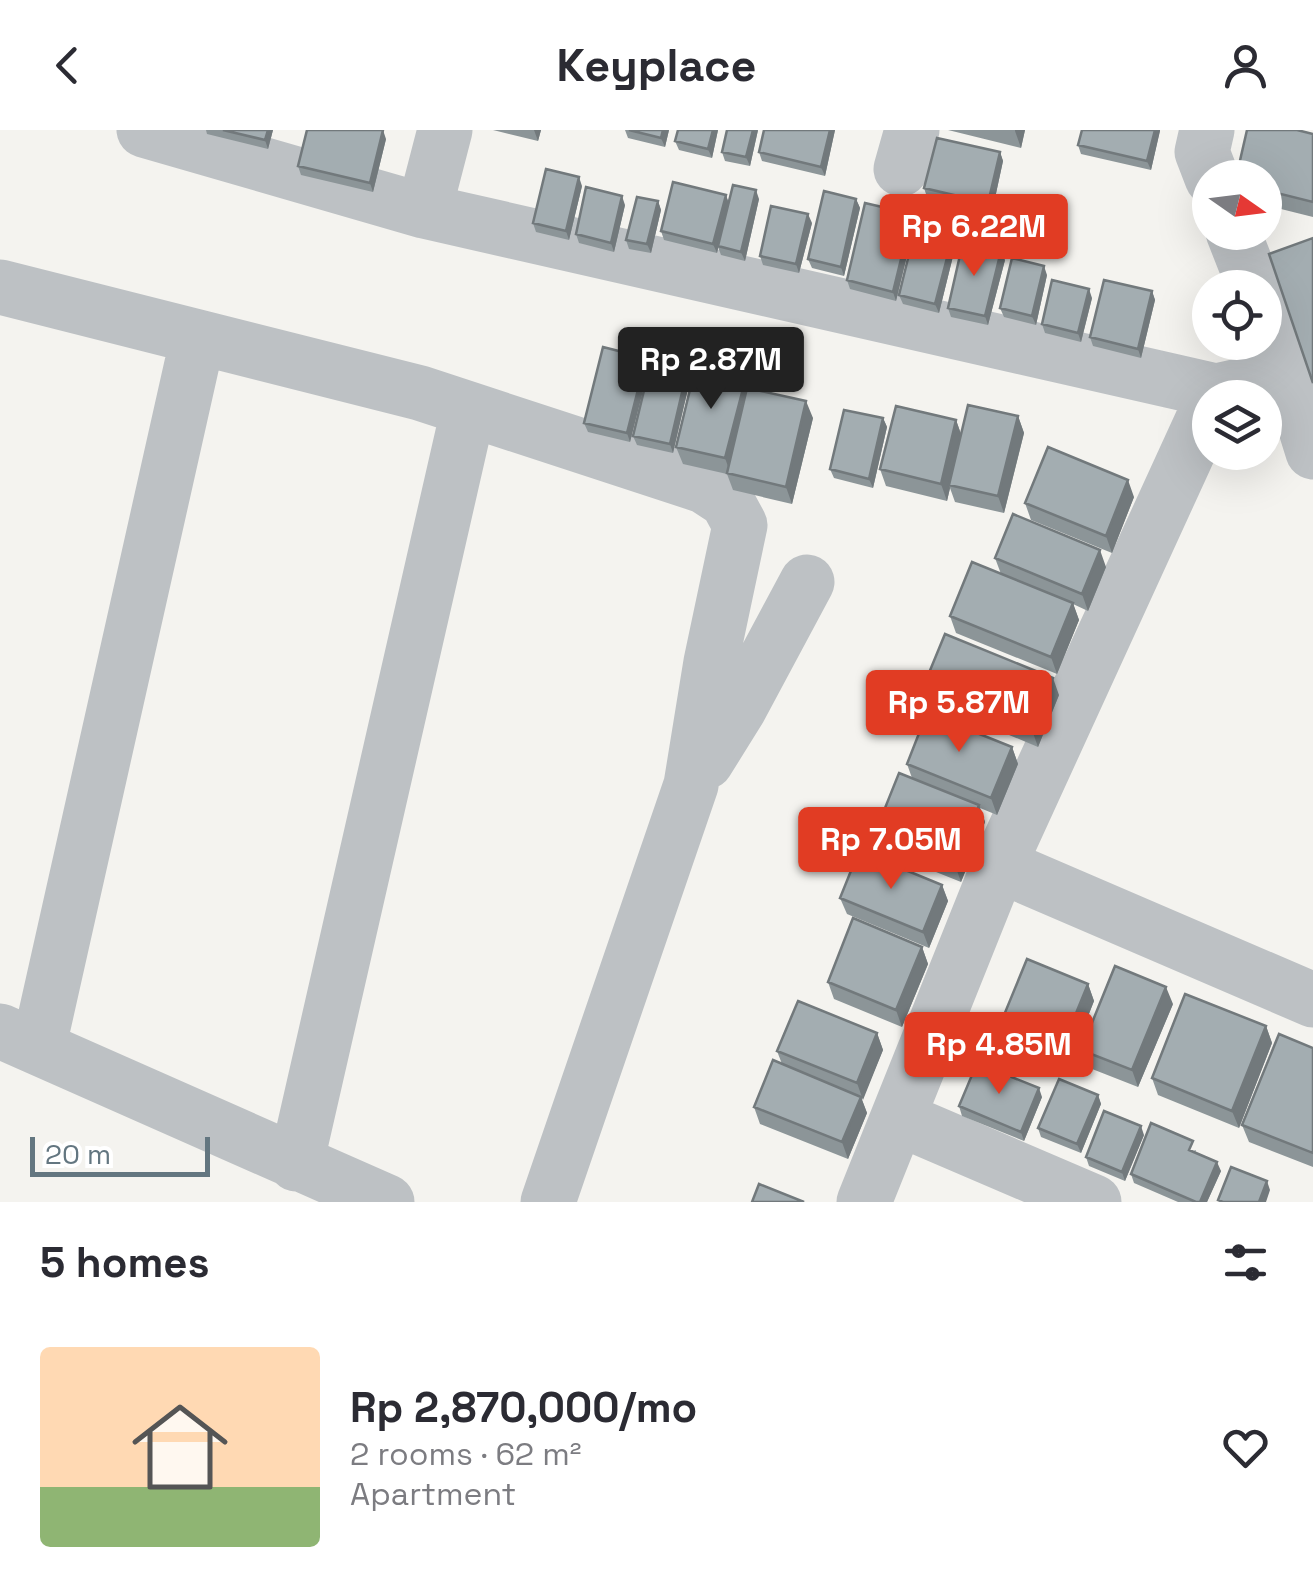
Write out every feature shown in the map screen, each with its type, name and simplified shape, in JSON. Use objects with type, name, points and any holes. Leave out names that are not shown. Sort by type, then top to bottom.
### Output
[{"type":"street","points":[[424,211],[445,130]]},
{"type":"street","points":[[1205,160],[1202,152],[1207,130]]},
{"type":"street","points":[[142,131],[424,211],[1192,393]]},
{"type":"street","points":[[0,287],[420,394],[704,486],[727,501],[740,525],[710,662],[691,785],[548,1202]]},
{"type":"street","points":[[198,337],[20,1038],[388,1202]]},
{"type":"street","points":[[1282,357],[1313,452]]},
{"type":"street","points":[[1272,380],[1289,375]]},
{"type":"street","points":[[296,1164],[468,410]]},
{"type":"street","points":[[864,1202],[999,865],[1192,444]]},
{"type":"street","points":[[691,785],[739,709],[807,582]]},
{"type":"street","points":[[999,865],[1313,1000]]},
{"type":"street","points":[[900,1120],[1094,1202]]},
{"type":"building","points":[[223,130],[268,130],[265,140]]},
{"type":"building","points":[[307,130],[383,130],[370,183],[298,166]]},
{"type":"building","points":[[629,130],[663,130],[661,138]]},
{"type":"building","points":[[678,130],[713,130],[708,149],[675,141]]},
{"type":"building","points":[[727,130],[753,130],[746,157],[722,152]]},
{"type":"building","points":[[764,130],[830,130],[821,167],[759,152]]},
{"type":"building","points":[[1082,130],[1155,130],[1147,161],[1078,145]]},
{"type":"building","points":[[1247,130],[1297,130],[1313,134],[1313,202],[1282,194],[1282,160],[1240,160]]},
{"type":"building","points":[[937,138],[1000,152],[988,203],[924,188]]},
{"type":"building","points":[[546,169],[579,177],[566,231],[533,223]]},
{"type":"building","points":[[673,182],[726,195],[713,244],[661,231]]},
{"type":"building","points":[[733,185],[756,190],[741,252],[718,246]]},
{"type":"building","points":[[586,187],[622,196],[611,243],[576,234]]},
{"type":"building","points":[[824,191],[856,199],[841,267],[808,259]]},
{"type":"building","points":[[637,197],[658,201],[647,244],[626,240]]},
{"type":"building","points":[[865,203],[912,214],[893,292],[847,280]]},
{"type":"building","points":[[771,206],[808,214],[796,264],[760,256]]},
{"type":"building","points":[[916,226],[953,235],[935,304],[899,295]]},
{"type":"building","points":[[1313,238],[1313,383],[1282,292],[1282,270],[1274,270],[1269,254]]},
{"type":"building","points":[[963,242],[1001,251],[985,316],[948,308]]},
{"type":"building","points":[[1012,258],[1044,266],[1032,316],[1000,308]]},
{"type":"building","points":[[1052,280],[1089,289],[1078,333],[1042,324]]},
{"type":"building","points":[[1104,280],[1152,291],[1138,349],[1090,337]]},
{"type":"building","points":[[655,345],[691,354],[670,444],[633,436]]},
{"type":"building","points":[[603,347],[646,358],[627,433],[584,423]]},
{"type":"building","points":[[696,365],[746,377],[725,458],[676,447]]},
{"type":"building","points":[[747,388],[806,401],[786,487],[727,473]]},
{"type":"building","points":[[968,405],[1018,416],[998,496],[949,485]]},
{"type":"building","points":[[896,406],[956,420],[941,484],[880,469]]},
{"type":"building","points":[[844,410],[883,418],[869,479],[830,469]]},
{"type":"building","points":[[1048,447],[1128,480],[1106,536],[1025,503]]},
{"type":"building","points":[[1013,514],[1100,550],[1082,594],[995,558]]},
{"type":"building","points":[[972,562],[1073,603],[1051,657],[950,616]]},
{"type":"building","points":[[945,634],[1053,678],[1032,730],[924,685]]},
{"type":"building","points":[[927,713],[1012,747],[991,798],[907,764]]},
{"type":"building","points":[[899,773],[979,805],[955,865],[875,833]]},
{"type":"building","points":[[859,851],[942,885],[923,932],[840,898]]},
{"type":"building","points":[[853,918],[922,947],[896,1010],[828,982]]},
{"type":"building","points":[[1027,959],[1088,984],[1063,1045],[1002,1020]]},
{"type":"building","points":[[1115,966],[1166,987],[1132,1070],[1081,1050]]},
{"type":"building","points":[[1185,994],[1266,1026],[1232,1111],[1152,1078]]},
{"type":"building","points":[[798,1001],[877,1033],[857,1083],[777,1051]]},
{"type":"building","points":[[1279,1034],[1313,1048],[1313,1153],[1242,1125]]},
{"type":"building","points":[[773,1060],[861,1097],[842,1142],[754,1107]]},
{"type":"building","points":[[977,1063],[1039,1088],[1021,1132],[959,1106]]},
{"type":"building","points":[[1059,1079],[1098,1095],[1077,1144],[1038,1128]]},
{"type":"building","points":[[1104,1111],[1141,1126],[1122,1172],[1086,1157]]},
{"type":"building","points":[[1151,1123],[1193,1141],[1189,1150],[1217,1162],[1200,1202],[1131,1174]]},
{"type":"building","points":[[1231,1167],[1267,1181],[1259,1202],[1218,1200]]},
{"type":"building","points":[[759,1184],[804,1202],[752,1202]]}]
